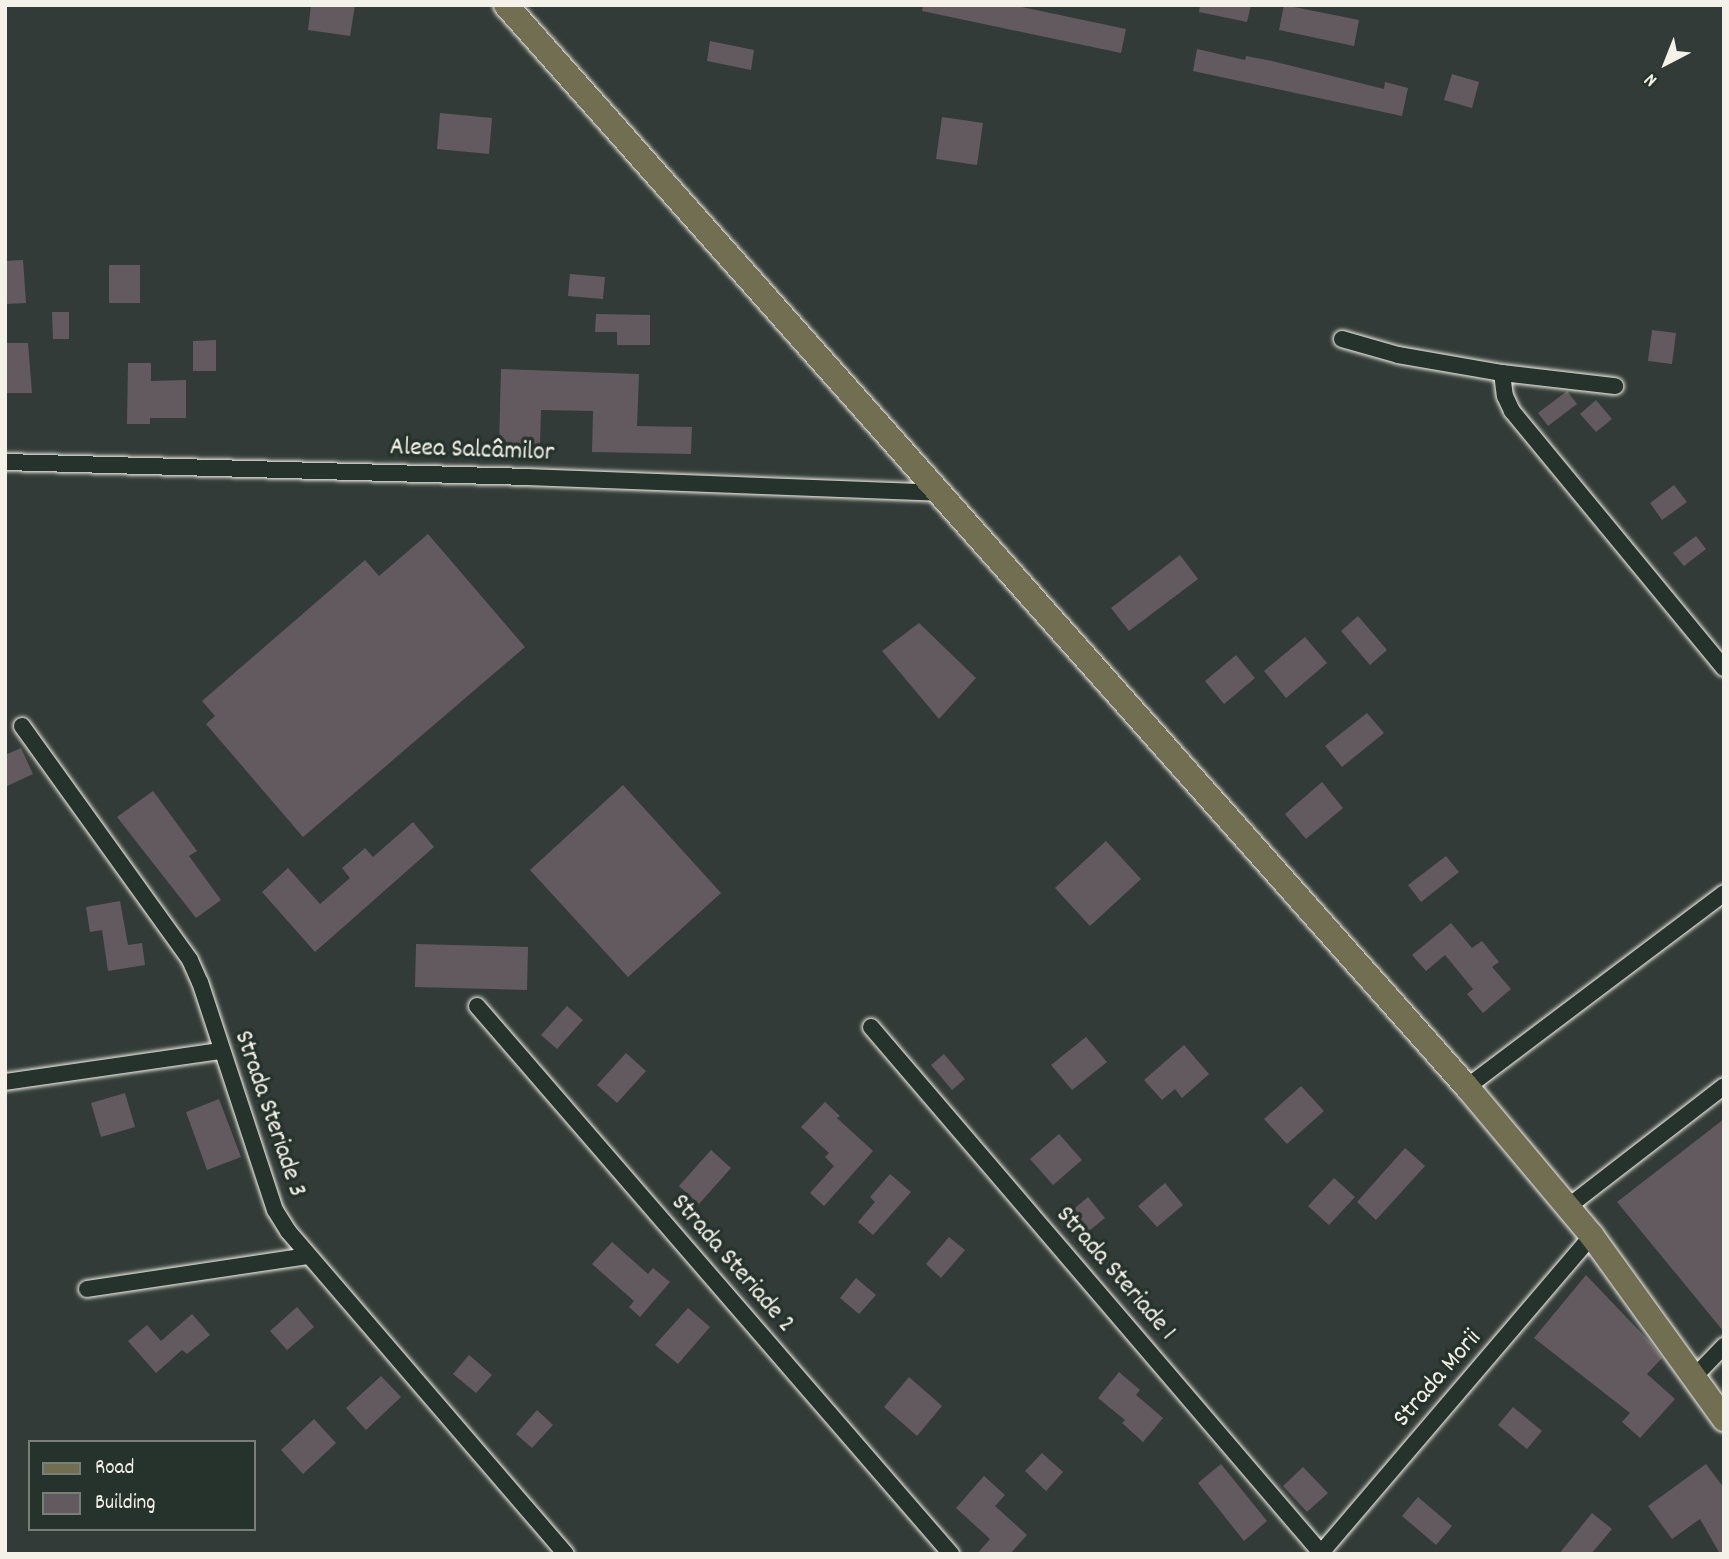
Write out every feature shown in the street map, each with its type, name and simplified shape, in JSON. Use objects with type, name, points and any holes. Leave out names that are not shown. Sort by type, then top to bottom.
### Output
[{"type":"main road","points":[[506,5],[1467,1087],[1569,1206],[1724,1419]]},
{"type":"street","points":[[1342,338],[1398,355],[1502,373],[1615,386]]},
{"type":"street","points":[[1502,373],[1504,396],[1512,411],[1724,668]]},
{"type":"street","name":"Aleea Salcâmilor","points":[[5,462],[540,477],[937,493]]},
{"type":"street","name":"Strada Steriade 3","points":[[22,726],[190,960],[200,982],[275,1210],[307,1256],[566,1554]]},
{"type":"street","points":[[1467,1087],[1724,893]]},
{"type":"street","name":"Strada Steriade 2","points":[[477,1006],[951,1554]]},
{"type":"street","name":"Strada Steriade 1","points":[[871,1027],[1320,1553]]},
{"type":"street","points":[[5,1082],[221,1051]]},
{"type":"street","points":[[1569,1206],[1724,1086]]},
{"type":"street","name":"Strada Morii","points":[[1320,1553],[1592,1236]]},
{"type":"street","points":[[87,1290],[307,1256]]},
{"type":"street","points":[[1695,1376],[1724,1346]]},
{"type":"building","points":[[311,5],[355,5],[350,36],[308,30]]},
{"type":"building","points":[[923,5],[1012,5],[1126,29],[1121,53],[922,11]]},
{"type":"building","points":[[1200,5],[1251,5],[1247,22],[1199,12]]},
{"type":"building","points":[[1284,5],[1359,20],[1354,46],[1279,30]]},
{"type":"building","points":[[710,41],[754,50],[751,70],[707,61]]},
{"type":"building","points":[[1197,49],[1245,60],[1246,56],[1272,61],[1384,89],[1385,82],[1408,88],[1402,116],[1193,71]]},
{"type":"building","points":[[1452,74],[1479,82],[1472,108],[1444,100]]},
{"type":"building","points":[[440,113],[492,118],[489,154],[437,149]]},
{"type":"building","points":[[942,117],[983,123],[977,165],[936,159]]},
{"type":"building","points":[[23,260],[26,303],[5,304],[5,261]]},
{"type":"building","points":[[109,265],[140,265],[140,303],[109,303]]},
{"type":"building","points":[[570,274],[605,277],[603,299],[568,296]]},
{"type":"building","points":[[52,312],[69,312],[69,339],[53,339]]},
{"type":"building","points":[[596,314],[650,315],[650,345],[617,345],[617,332],[595,332]]},
{"type":"building","points":[[1652,330],[1676,333],[1672,364],[1648,361]]},
{"type":"building","points":[[216,340],[216,371],[193,371],[193,341]]},
{"type":"building","points":[[5,343],[28,343],[32,393],[5,393]]},
{"type":"building","points":[[128,363],[151,363],[151,381],[186,380],[186,418],[150,418],[150,424],[127,424]]},
{"type":"building","points":[[501,369],[639,374],[637,426],[692,427],[691,454],[592,452],[593,411],[541,410],[540,446],[499,445]]},
{"type":"building","points":[[1567,391],[1577,404],[1548,426],[1538,413]]},
{"type":"building","points":[[1596,400],[1612,419],[1596,432],[1580,414]]},
{"type":"building","points":[[1674,485],[1687,502],[1662,520],[1650,503]]},
{"type":"building","points":[[428,534],[525,647],[303,837],[206,724],[215,716],[202,701],[365,560],[379,576]]},
{"type":"building","points":[[1696,536],[1706,549],[1684,566],[1673,553]]},
{"type":"building","points":[[1180,555],[1198,579],[1129,631],[1111,608]]},
{"type":"building","points":[[1358,616],[1387,650],[1370,665],[1341,631]]},
{"type":"building","points":[[919,623],[976,678],[939,719],[882,651]]},
{"type":"building","points":[[1305,637],[1327,663],[1286,698],[1264,671]]},
{"type":"building","points":[[1236,655],[1255,678],[1224,704],[1205,681]]},
{"type":"building","points":[[1367,713],[1384,733],[1342,767],[1325,746]]},
{"type":"building","points":[[21,748],[33,774],[5,787],[5,755]]},
{"type":"building","points":[[1322,782],[1343,808],[1306,839],[1285,814]]},
{"type":"building","points":[[623,785],[721,893],[628,977],[530,870]]},
{"type":"building","points":[[153,791],[197,851],[189,856],[221,900],[196,918],[117,817]]},
{"type":"building","points":[[413,822],[434,847],[315,952],[262,892],[288,868],[320,904],[350,878],[342,868],[365,848],[373,857]]},
{"type":"building","points":[[1106,841],[1141,879],[1090,926],[1055,888]]},
{"type":"building","points":[[1446,856],[1459,872],[1421,902],[1408,885]]},
{"type":"building","points":[[120,901],[128,945],[142,943],[145,965],[108,971],[102,930],[90,932],[86,907]]},
{"type":"building","points":[[1451,923],[1472,948],[1482,941],[1499,962],[1492,967],[1511,989],[1483,1013],[1467,994],[1473,989],[1445,955],[1426,971],[1412,955]]},
{"type":"building","points":[[416,944],[528,947],[527,990],[415,987]]},
{"type":"building","points":[[567,1006],[583,1020],[557,1049],[541,1035]]},
{"type":"building","points":[[1086,1037],[1107,1062],[1072,1090],[1051,1065]]},
{"type":"building","points":[[1184,1045],[1209,1074],[1182,1098],[1175,1089],[1162,1100],[1144,1080]]},
{"type":"building","points":[[626,1053],[646,1071],[617,1103],[597,1085]]},
{"type":"building","points":[[944,1054],[965,1079],[952,1090],[931,1065]]},
{"type":"building","points":[[1301,1086],[1324,1111],[1287,1144],[1264,1119]]},
{"type":"building","points":[[125,1093],[135,1127],[101,1137],[91,1103]]},
{"type":"building","points":[[219,1099],[241,1157],[207,1170],[186,1112]]},
{"type":"building","points":[[825,1102],[840,1116],[837,1118],[873,1151],[824,1206],[810,1193],[834,1166],[825,1157],[829,1153],[801,1127]]},
{"type":"building","points":[[1724,1119],[1724,1332],[1617,1202]]},
{"type":"building","points":[[1059,1134],[1082,1160],[1053,1185],[1030,1159]]},
{"type":"building","points":[[1405,1148],[1425,1166],[1376,1220],[1357,1202]]},
{"type":"building","points":[[711,1150],[731,1168],[699,1204],[679,1186]]},
{"type":"building","points":[[890,1174],[911,1192],[873,1235],[858,1222],[875,1202],[870,1197]]},
{"type":"building","points":[[1334,1178],[1355,1197],[1329,1225],[1308,1206]]},
{"type":"building","points":[[1165,1183],[1183,1205],[1157,1227],[1138,1206]]},
{"type":"building","points":[[1088,1197],[1105,1218],[1080,1238],[1063,1218]]},
{"type":"building","points":[[949,1237],[965,1250],[941,1278],[926,1264]]},
{"type":"building","points":[[612,1242],[648,1274],[653,1268],[670,1282],[640,1317],[629,1307],[634,1301],[592,1264]]},
{"type":"building","points":[[1586,1275],[1662,1358],[1647,1374],[1675,1399],[1640,1438],[1622,1422],[1630,1413],[1534,1338]]},
{"type":"building","points":[[856,1278],[876,1295],[859,1314],[840,1298]]},
{"type":"building","points":[[297,1307],[314,1327],[287,1350],[270,1331]]},
{"type":"building","points":[[688,1308],[710,1327],[678,1364],[655,1345]]},
{"type":"building","points":[[192,1314],[210,1335],[187,1354],[182,1350],[156,1373],[128,1341],[147,1325],[161,1341]]},
{"type":"building","points":[[469,1355],[492,1375],[476,1393],[453,1374]]},
{"type":"building","points":[[1119,1372],[1140,1390],[1136,1395],[1163,1418],[1143,1442],[1122,1423],[1125,1420],[1098,1398]]},
{"type":"building","points":[[381,1376],[401,1397],[366,1430],[346,1408]]},
{"type":"building","points":[[909,1377],[942,1406],[917,1436],[884,1407]]},
{"type":"building","points":[[1513,1407],[1542,1431],[1527,1449],[1498,1425]]},
{"type":"building","points":[[537,1410],[553,1425],[532,1448],[516,1434]]},
{"type":"building","points":[[314,1419],[336,1443],[303,1474],[281,1450]]},
{"type":"building","points":[[1042,1453],[1063,1472],[1046,1491],[1025,1471]]},
{"type":"building","points":[[1221,1464],[1267,1521],[1244,1541],[1198,1483]]},
{"type":"building","points":[[1706,1464],[1724,1488],[1724,1554],[1720,1554],[1700,1519],[1672,1539],[1648,1506]]},
{"type":"building","points":[[1303,1467],[1328,1493],[1307,1512],[1283,1486]]},
{"type":"building","points":[[984,1476],[1005,1495],[995,1506],[1027,1535],[1010,1554],[977,1554],[990,1539],[956,1508]]},
{"type":"building","points":[[1418,1497],[1452,1526],[1436,1545],[1402,1516]]},
{"type":"building","points":[[1592,1513],[1612,1529],[1591,1554],[1559,1554]]}]
